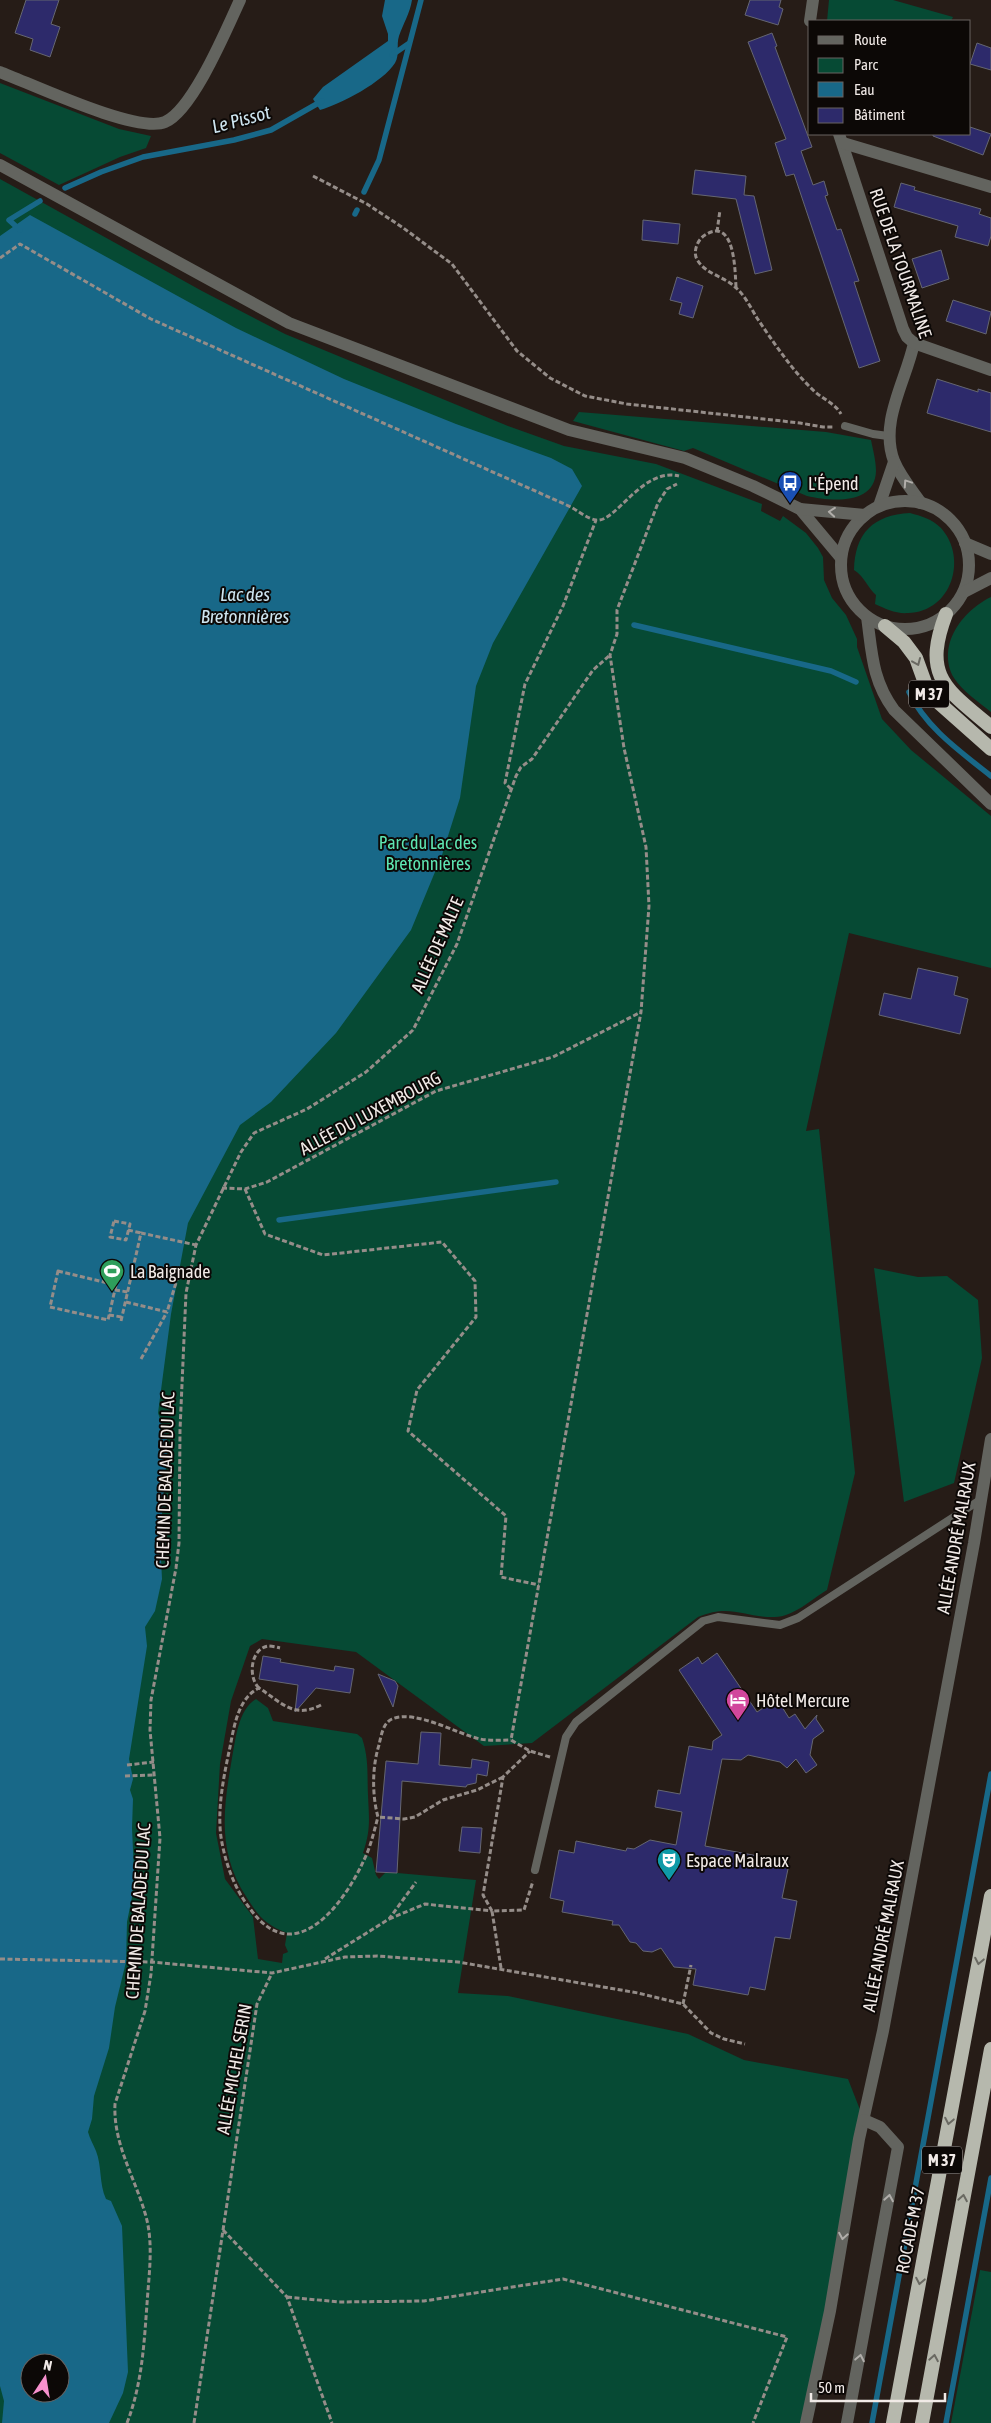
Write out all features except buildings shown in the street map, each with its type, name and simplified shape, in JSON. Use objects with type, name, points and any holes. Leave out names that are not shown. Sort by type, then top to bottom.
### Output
[{"type":"highway","name":"M 37","points":[[946,614],[936,647],[943,682],[956,698],[991,727]]},
{"type":"highway","name":"M 37","points":[[885,626],[904,642],[916,658],[929,694],[991,749]]},
{"type":"highway","name":"ROCADE M 37","points":[[893,2423],[991,1896]]},
{"type":"highway","name":"M 37","points":[[922,2423],[991,2049]]},
{"type":"street","points":[[0,72],[97,111],[144,124],[157,125],[168,121],[181,108],[200,80],[218,49],[240,0]]},
{"type":"street","points":[[810,20],[813,0]]},
{"type":"street","points":[[841,138],[991,187]]},
{"type":"street","name":"RUE DE LA TOURMALINE","points":[[841,138],[903,329],[914,343],[890,421],[888,436],[894,462],[921,503]]},
{"type":"street","points":[[0,165],[289,323],[569,430],[694,462],[753,486],[800,509],[865,515]]},
{"type":"street","points":[[914,343],[991,370]]},
{"type":"street","points":[[879,506],[894,462]]},
{"type":"street","points":[[964,592],[968,576],[969,559],[965,543],[950,520],[940,511],[921,503],[901,501],[879,506],[865,515],[848,535],[841,558],[841,570],[845,588],[854,604],[867,617],[885,626],[907,629],[928,625],[946,614],[964,592],[991,578]]},
{"type":"street","points":[[800,509],[841,558]]},
{"type":"street","points":[[965,543],[991,554]]},
{"type":"street","points":[[867,617],[874,670],[884,697],[894,710],[991,804]]},
{"type":"street","name":"ALLÉE ANDRÉ MALRAUX","points":[[806,2423],[830,2311],[864,2120],[972,1553],[991,1439]]},
{"type":"street","points":[[847,2423],[898,2147],[880,2128],[864,2120]]},
{"type":"lane","points":[[845,426],[888,436]]},
{"type":"lane","points":[[535,1870],[566,1737],[576,1722],[703,1621],[718,1617],[780,1625],[798,1618],[980,1500]]},
{"type":"path","points":[[313,176],[374,209],[452,264],[516,350],[550,378],[585,396],[627,404],[800,423],[823,428],[845,426],[838,409],[813,390],[783,356],[736,287],[704,268],[697,260],[696,250],[699,240],[706,234],[722,232],[728,238],[733,251],[736,287]]},
{"type":"path","points":[[717,232],[720,210]]},
{"type":"path","points":[[0,258],[20,244],[151,319],[571,507],[596,520],[606,518],[629,496],[662,476],[670,474],[679,476]]},
{"type":"path","points":[[511,1740],[641,1012],[649,906],[646,847],[624,748],[610,654],[617,634],[617,610],[658,503],[667,489],[677,484]]},
{"type":"path","points":[[512,790],[505,783],[524,684],[563,606],[596,520]]},
{"type":"path","name":"ALLÉE DE MALTE","points":[[222,1188],[241,1152],[254,1133],[307,1109],[366,1072],[413,1030],[457,944],[521,767],[532,759],[593,670],[610,654]]},
{"type":"path","name":"ALLÉE DU LUXEMBOURG","points":[[222,1188],[244,1189],[267,1182],[436,1091],[553,1056],[641,1012]]},
{"type":"path","name":"CHEMIN DE BALADE DU LAC","points":[[127,2423],[138,2393],[151,2252],[145,2213],[121,2149],[115,2117],[120,2083],[145,2011],[152,1962],[160,1838],[150,1730],[151,1700],[179,1543],[180,1430],[189,1277],[196,1245],[222,1188]]},
{"type":"path","points":[[244,1189],[265,1234],[323,1255],[442,1242],[475,1282],[476,1317],[417,1390],[408,1431],[506,1516],[501,1576],[539,1585]]},
{"type":"path","points":[[114,1221],[130,1224],[128,1230],[126,1240],[110,1237],[114,1221]]},
{"type":"path","points":[[128,1230],[196,1245]]},
{"type":"path","points":[[109,1315],[122,1319],[141,1233]]},
{"type":"path","points":[[58,1271],[116,1285],[115,1290],[108,1320],[50,1307],[58,1271]]},
{"type":"path","points":[[141,1359],[167,1312],[179,1273],[189,1277]]},
{"type":"path","points":[[115,1290],[128,1292]]},
{"type":"path","points":[[126,1302],[167,1312]]},
{"type":"path","points":[[280,1648],[268,1646],[259,1650],[254,1660],[251,1674],[254,1684],[284,1706],[297,1711],[309,1712],[322,1705]]},
{"type":"path","points":[[259,1688],[246,1698],[233,1732],[226,1763],[220,1820],[224,1855],[246,1904],[268,1929],[284,1936],[299,1935],[312,1929],[344,1894],[364,1862],[378,1817],[375,1805],[374,1759],[384,1727],[392,1719],[405,1716],[425,1720],[482,1740],[511,1740],[530,1751],[560,1761]]},
{"type":"path","points":[[378,1817],[404,1819],[415,1817],[444,1800],[477,1790],[503,1777],[530,1751]]},
{"type":"path","points":[[127,1765],[154,1762]]},
{"type":"path","points":[[125,1776],[155,1776]]},
{"type":"path","points":[[502,1968],[492,1911],[483,1895],[503,1777]]},
{"type":"path","points":[[323,1961],[388,1918],[425,1904],[492,1911],[524,1910],[535,1870]]},
{"type":"path","points":[[388,1918],[416,1882]]},
{"type":"path","points":[[0,1959],[152,1962],[272,1973],[345,1957],[377,1956],[458,1962],[502,1968],[638,1993],[683,2004],[712,2033],[724,2039],[745,2044]]},
{"type":"path","points":[[683,2004],[691,1965]]},
{"type":"path","name":"ALLÉE MICHEL SERIN","points":[[194,2423],[257,2004],[272,1973]]},
{"type":"path","points":[[222,2230],[287,2297],[332,2423]]},
{"type":"path","points":[[287,2297],[339,2302],[424,2301],[563,2279],[787,2337],[753,2423]]},
{"type":"green space","points":[[829,0],[893,0],[953,17],[952,20],[827,20]]},
{"type":"green space","points":[[0,83],[119,129],[151,136],[146,148],[120,157],[59,185],[0,153]]},
{"type":"green space","name":"Parc du Lac des Bretonnières","points":[[0,179],[202,291],[285,334],[508,426],[564,446],[656,464],[762,504],[761,511],[780,521],[783,516],[806,533],[823,557],[824,580],[832,598],[846,615],[857,639],[857,647],[882,719],[911,750],[991,816],[991,968],[849,933],[806,1131],[819,1129],[855,1473],[827,1590],[802,1607],[782,1616],[764,1617],[720,1611],[698,1617],[532,1743],[484,1746],[356,1652],[262,1639],[250,1646],[231,1701],[220,1764],[216,1833],[225,1879],[253,1917],[258,1959],[282,1963],[283,1954],[288,1952],[285,1945],[287,1933],[264,1920],[247,1898],[237,1881],[231,1864],[225,1830],[226,1795],[237,1733],[245,1710],[256,1699],[268,1708],[273,1721],[357,1734],[362,1738],[367,1760],[369,1818],[363,1853],[372,1858],[376,1875],[379,1879],[386,1872],[476,1880],[458,1993],[508,1996],[688,2034],[744,2060],[848,2079],[864,2120],[806,2423],[0,2423]]},
{"type":"green space","points":[[579,412],[826,432],[871,440],[876,467],[874,482],[860,496],[850,499],[839,500],[807,496],[693,448],[684,451],[573,421]]},
{"type":"green space","points":[[910,513],[930,520],[941,528],[949,540],[954,568],[945,594],[936,604],[923,610],[899,613],[875,604],[876,595],[854,570],[855,557],[862,536],[868,528],[886,518]]},
{"type":"green space","points":[[991,597],[991,712],[966,692],[954,678],[949,666],[948,654],[950,642],[962,620],[980,603]]},
{"type":"green space","points":[[874,1268],[918,1277],[947,1276],[978,1300],[982,1358],[954,1483],[904,1502]]},
{"type":"green space","points":[[980,2270],[991,2272],[991,2423],[951,2423]]},
{"type":"water","points":[[385,0],[412,0],[399,36],[395,63],[372,85],[339,103],[320,110],[313,99],[323,87],[388,41],[388,34],[382,16]]},
{"type":"water","name":"Lac des Bretonnières","points":[[30,215],[236,328],[344,379],[456,424],[551,458],[572,469],[582,486],[493,643],[476,686],[460,798],[442,855],[411,930],[336,1033],[271,1102],[240,1125],[188,1223],[171,1314],[158,1413],[168,1442],[160,1538],[162,1579],[155,1611],[145,1627],[147,1646],[129,1759],[133,1779],[130,1790],[133,1799],[134,1872],[127,1922],[126,1962],[115,2007],[109,2048],[94,2096],[92,2119],[88,2132],[98,2157],[102,2187],[106,2199],[111,2201],[122,2226],[128,2372],[123,2393],[109,2423],[2,2423],[4,2401],[0,2386],[0,236]]},
{"type":"waterway","name":"Le Pissot","points":[[364,192],[379,160],[421,0]]},
{"type":"waterway","name":"Le Pissot","points":[[392,55],[408,44]]},
{"type":"waterway","name":"Le Pissot","points":[[65,188],[101,172],[143,157],[234,140],[271,130],[322,101]]},
{"type":"waterway","points":[[20,230],[9,220],[40,201]]},
{"type":"waterway","name":"Le Pissot","points":[[355,214],[357,210]]},
{"type":"waterway","points":[[634,625],[831,671],[856,682]]},
{"type":"waterway","points":[[909,692],[925,717],[945,739],[991,776]]},
{"type":"waterway","points":[[279,1220],[556,1182]]},
{"type":"waterway","points":[[872,2423],[991,1774]]},
{"type":"waterway","points":[[946,2423],[991,2178]]},
{"type":"place","name":"L'Épend","points":[[790,504]]},
{"type":"place","name":"La Baignade","points":[[112,1292]]},
{"type":"place","name":"Hôtel Mercure","points":[[738,1721]]},
{"type":"place","name":"Espace Malraux","points":[[669,1881]]}]
